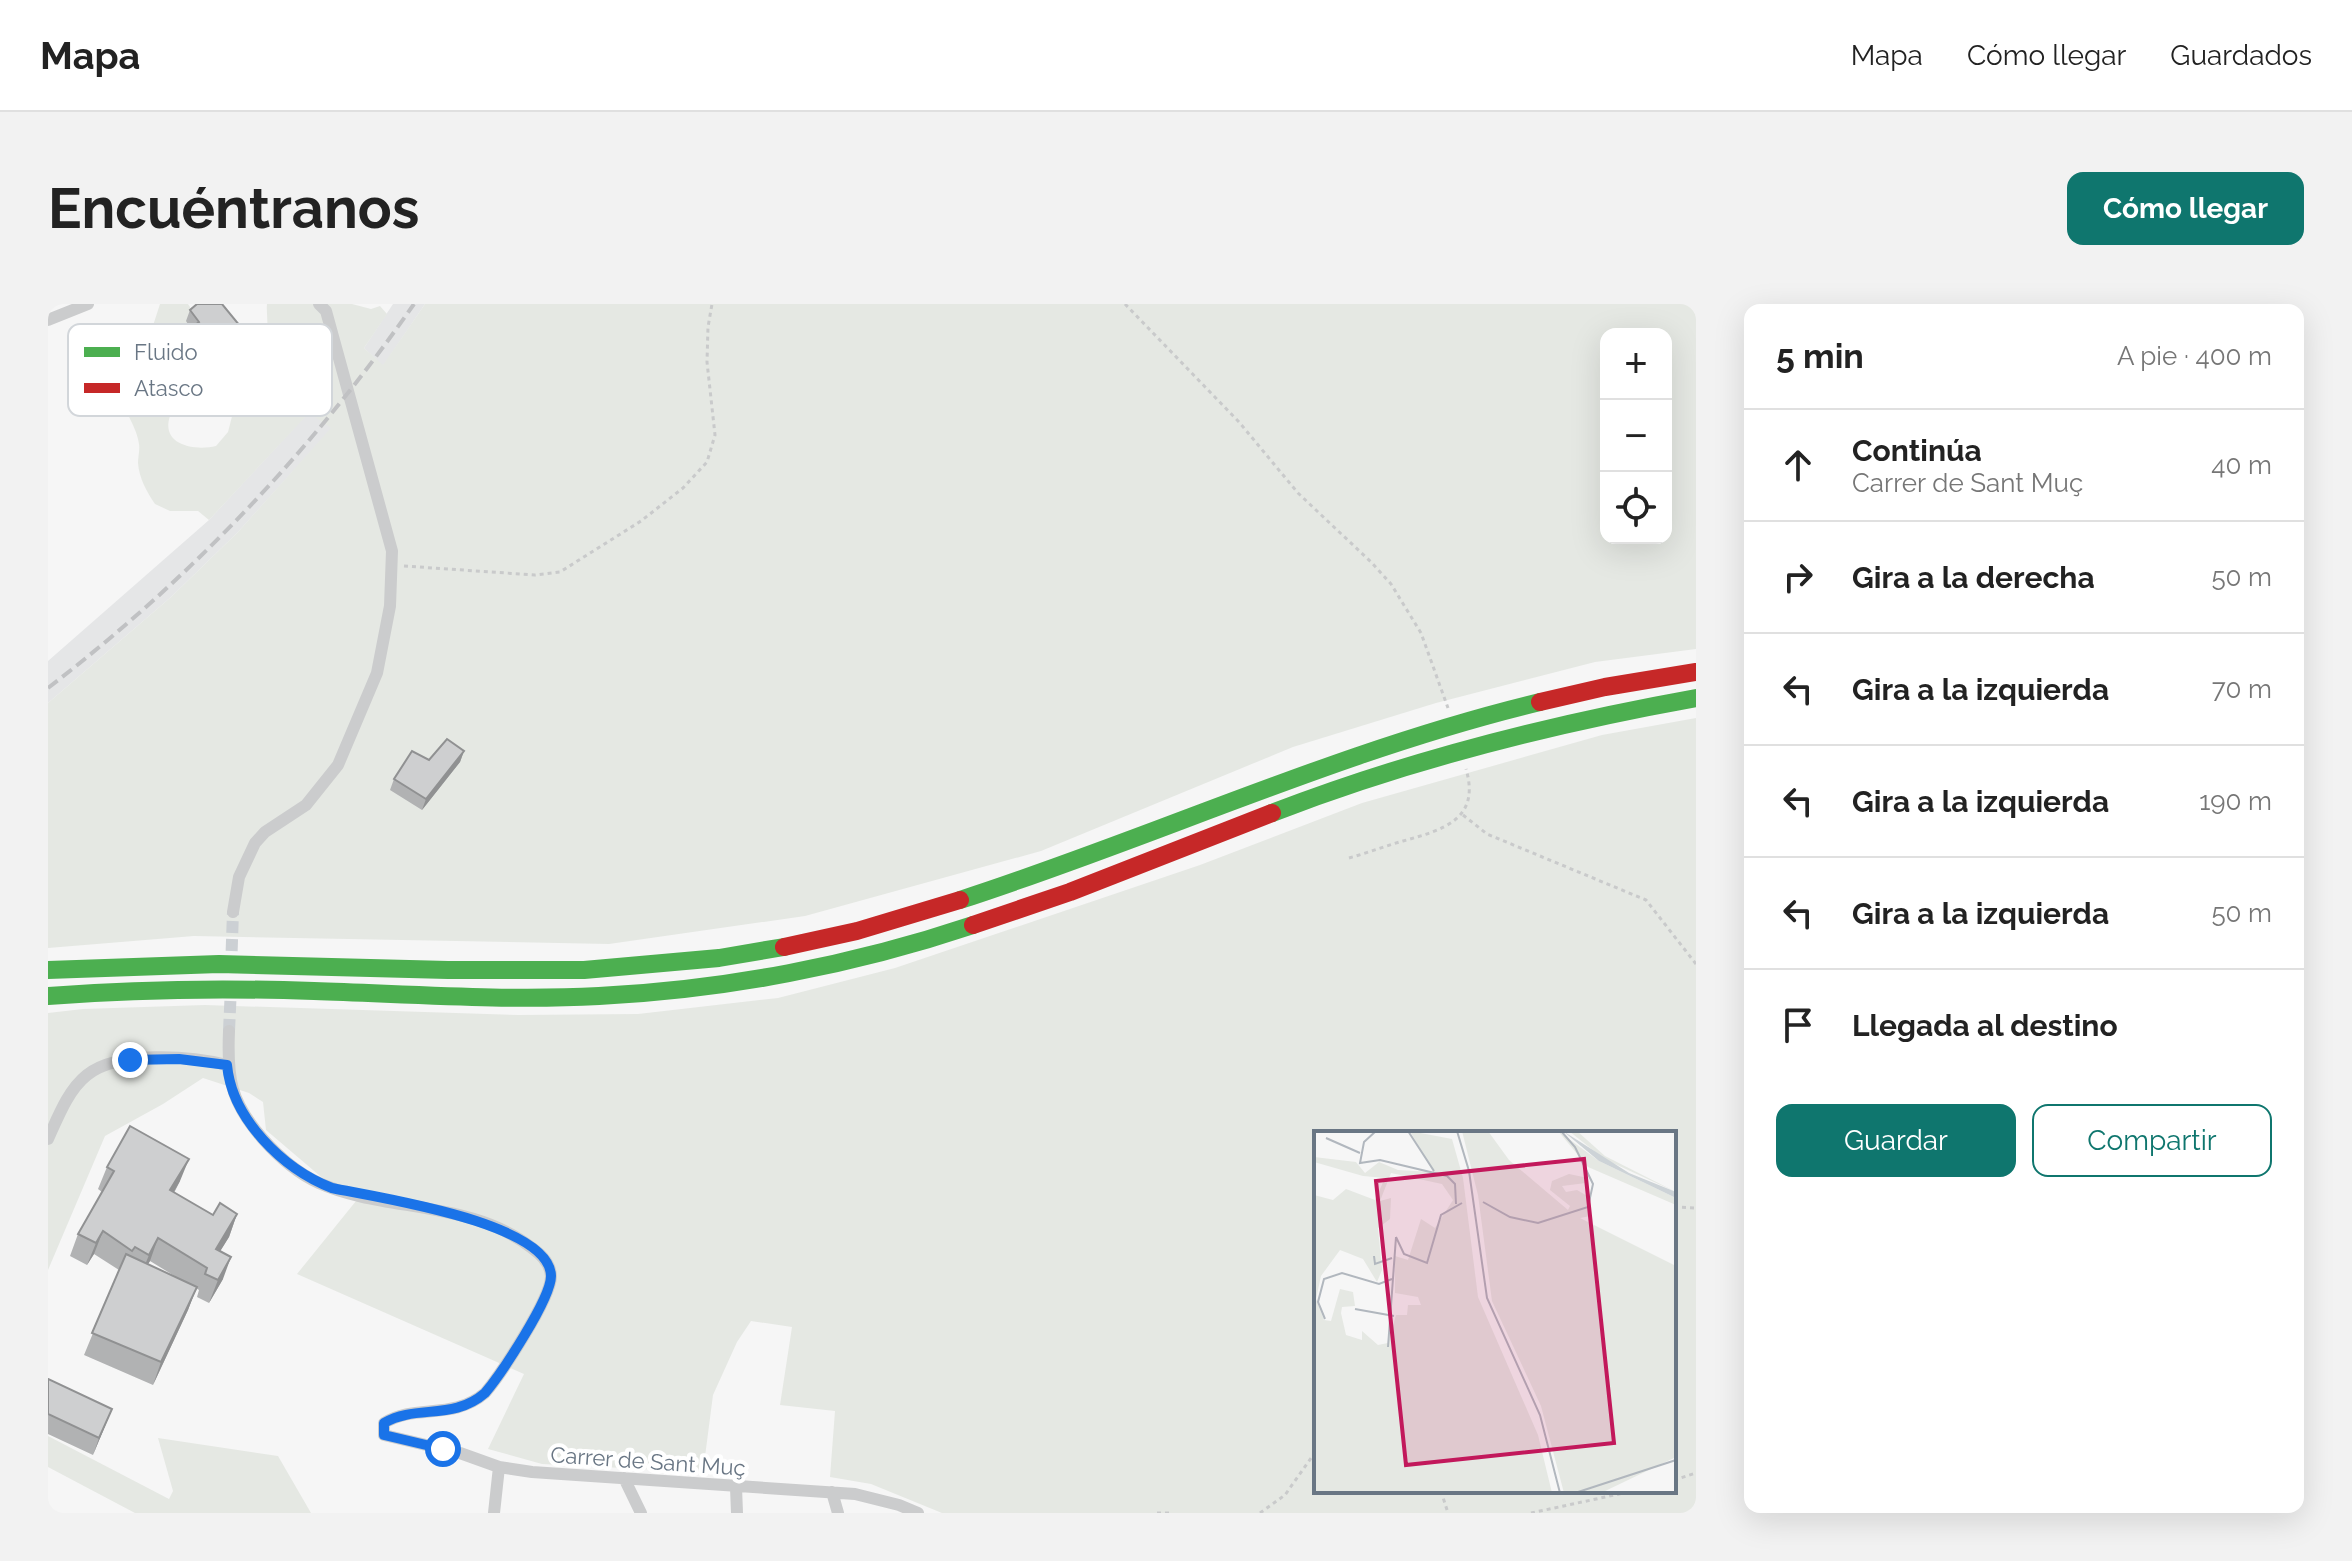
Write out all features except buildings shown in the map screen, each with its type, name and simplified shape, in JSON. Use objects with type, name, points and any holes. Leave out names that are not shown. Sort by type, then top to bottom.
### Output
[{"type":"highway","points":[[48,970],[241,964],[385,970],[596,971],[669,965],[784,947],[906,919],[1045,873],[1308,772],[1412,737],[1490,715],[1696,672]]},
{"type":"highway","points":[[48,996],[146,989],[225,988],[601,996],[676,989],[789,971],[913,944],[1025,907],[1263,816],[1420,761],[1505,737],[1696,698]]},
{"type":"street","points":[[48,320],[88,304]]},
{"type":"street","points":[[319,304],[326,311],[330,324]]},
{"type":"street","points":[[233,912],[239,877],[255,843],[265,832],[306,805],[338,765],[377,673],[390,606],[392,551],[332,333]]},
{"type":"street","points":[[48,1139],[77,1085],[100,1067],[145,1058],[227,1065],[229,1031]]},
{"type":"street","name":"Carrer de Sant Muç","points":[[227,1065],[232,1093],[256,1131],[285,1160],[311,1179],[332,1188],[458,1215],[490,1225],[526,1242],[549,1266],[551,1277],[544,1300],[485,1393],[458,1408],[400,1415],[384,1423],[384,1435],[460,1453],[499,1467],[553,1474],[832,1492],[870,1497],[918,1513]]},
{"type":"street","points":[[494,1513],[499,1467]]},
{"type":"street","points":[[624,1478],[641,1513]]},
{"type":"street","points":[[736,1487],[737,1513]]},
{"type":"street","points":[[832,1492],[838,1513]]},
{"type":"path","points":[[392,565],[535,575],[560,572],[663,504],[707,462],[713,447],[715,435],[707,362],[712,304]]},
{"type":"path","points":[[1125,304],[1239,422],[1298,493],[1391,584],[1421,633],[1447,705]]},
{"type":"path","points":[[1349,858],[1446,827],[1462,814],[1470,793],[1468,776]]},
{"type":"path","points":[[1462,814],[1487,834],[1646,900],[1696,964]]},
{"type":"path","points":[[1676,1207],[1696,1208]]},
{"type":"path","points":[[1260,1513],[1285,1495],[1314,1454]]},
{"type":"path","points":[[1676,1479],[1696,1473]]},
{"type":"path","points":[[1442,1493],[1448,1513]]},
{"type":"path","points":[[1531,1513],[1624,1493]]},
{"type":"path","points":[[1157,1513],[1172,1513]]},
{"type":"shaded area","points":[[160,304],[188,304],[190,324],[154,324]]},
{"type":"shaded area","points":[[267,304],[352,304],[371,309],[380,306],[387,314],[364,348],[383,365],[425,304],[1696,304],[1696,649],[1595,662],[1436,703],[1293,747],[1041,851],[805,916],[609,944],[194,936],[48,948],[48,703],[171,597],[238,532],[331,428],[313,416],[332,416],[332,324],[267,324]]},
{"type":"shaded area","points":[[393,304],[425,304],[383,366],[364,348]]},
{"type":"shaded area","points":[[129,416],[170,416],[168,426],[175,440],[199,448],[216,446],[228,432],[232,416],[306,416],[209,520],[198,511],[170,511],[155,504],[140,474],[139,444]]},
{"type":"shaded area","points":[[305,416],[315,416],[332,428],[238,532],[171,597],[48,703],[48,661],[209,520]]},
{"type":"shaded area","points":[[1696,718],[1696,1513],[942,1513],[871,1484],[830,1477],[835,1411],[780,1405],[792,1327],[751,1321],[737,1342],[713,1395],[703,1472],[542,1464],[488,1449],[524,1374],[297,1274],[356,1201],[320,1176],[266,1130],[263,1102],[249,1093],[203,1078],[105,1136],[48,1270],[48,1013],[205,1005],[518,1015],[638,1014],[778,998],[895,968],[1200,865],[1362,803],[1602,735]]},
{"type":"shaded area","points":[[48,1436],[169,1499],[173,1491],[158,1438],[278,1456],[311,1513],[135,1513],[48,1467]]},
{"type":"tunnel","points":[[231,969],[233,912]]},
{"type":"tunnel","points":[[229,1031],[231,987]]},
{"type":"railway","points":[[332,412],[414,304]]},
{"type":"railway","points":[[48,688],[101,646],[199,557],[291,462],[329,416]]},
{"type":"traffic: fast","points":[[1272,813],[1376,776],[1481,745],[1588,719],[1696,698]]},
{"type":"traffic: fast","points":[[960,900],[1392,744],[1540,702]]},
{"type":"traffic: fast","points":[[48,996],[214,989],[528,998],[646,993],[788,973],[882,952],[973,925]]},
{"type":"traffic: fast","points":[[48,970],[219,964],[584,970],[719,958],[784,947]]},
{"type":"traffic: jam","points":[[1540,702],[1605,687],[1696,672]]},
{"type":"traffic: jam","points":[[973,925],[1070,892],[1272,813]]},
{"type":"traffic: jam","points":[[784,947],[857,931],[960,900]]},
{"type":"route","points":[[130,1060],[179,1059],[227,1065],[232,1093],[256,1131],[270,1147],[311,1179],[332,1188],[422,1207],[502,1229],[526,1242],[546,1260],[551,1277],[544,1300],[485,1393],[458,1408],[400,1415],[384,1423],[384,1435],[443,1449]]}]
